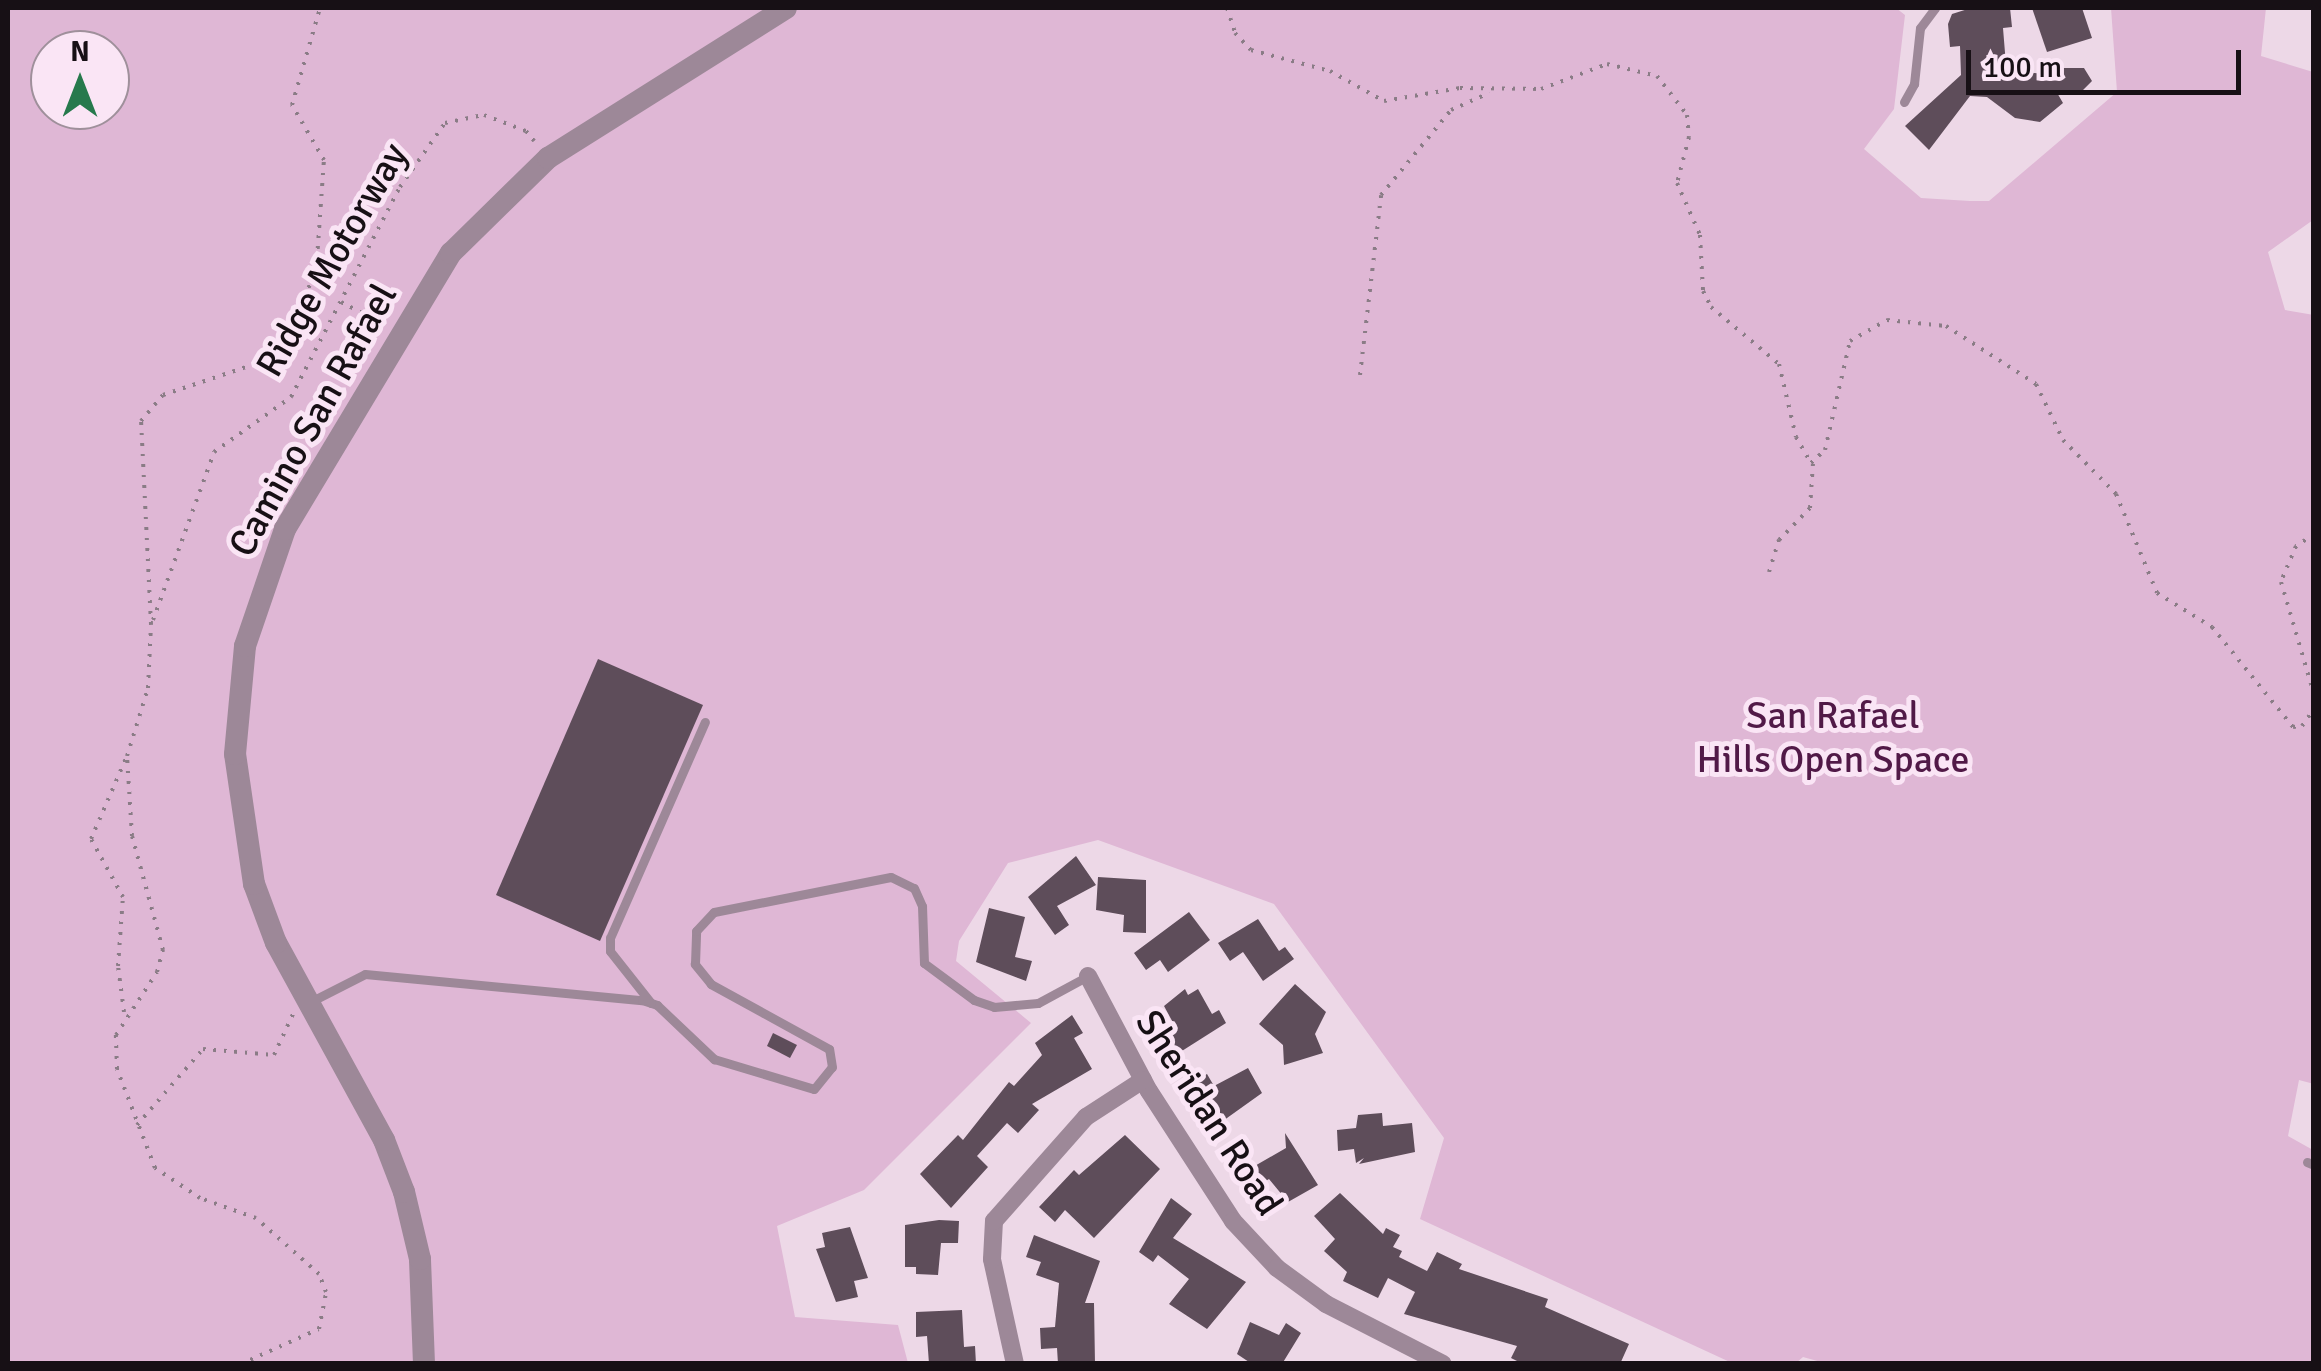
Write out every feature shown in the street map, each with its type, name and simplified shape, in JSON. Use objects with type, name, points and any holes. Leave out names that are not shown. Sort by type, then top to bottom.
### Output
[{"type":"street","name":"Camino San Rafael","points":[[424,1364],[420,1259],[404,1192],[384,1140],[307,1004],[264,914],[242,834],[235,734],[240,680],[255,608],[286,529],[397,333],[450,253],[548,158],[786,8]]},
{"type":"street","name":"Sheridan Road","points":[[1088,976],[1143,1080],[1233,1221],[1277,1268],[1390,1342],[1443,1364]]},
{"type":"street","points":[[1015,1364],[992,1259],[994,1221],[1086,1117],[1143,1080]]},
{"type":"lane","points":[[1904,102],[1914,84],[1920,28],[1935,8]]},
{"type":"lane","points":[[705,722],[610,938],[610,950],[651,1003],[714,1058],[783,1083],[819,1087],[832,1068],[829,1050],[710,984],[695,964],[696,931],[714,912],[891,877],[914,888],[922,906],[924,963],[974,1000],[994,1007],[1038,1003],[1088,976]]},
{"type":"lane","points":[[307,1004],[365,974],[651,1003]]},
{"type":"path","name":"Ridge Motorway","points":[[241,1364],[319,1329],[326,1292],[319,1274],[256,1218],[200,1198],[155,1168],[116,1069],[116,1035],[124,1014],[157,972],[163,950],[132,836],[128,756],[148,688],[151,624],[142,421],[163,394],[274,358],[307,302],[317,259],[324,160],[292,105],[320,8]]},
{"type":"path","points":[[1227,8],[1241,44],[1330,72],[1370,98],[1399,101],[1460,88],[1488,93],[1541,88],[1619,63],[1657,76],[1679,98],[1689,138],[1678,183],[1700,235],[1702,291],[1711,307],[1779,364],[1796,437],[1814,463]]},
{"type":"path","points":[[1360,376],[1381,195],[1440,120],[1488,93]]},
{"type":"path","name":"Ridge Motorway","points":[[151,624],[214,452],[290,397],[400,187],[445,123],[484,116],[504,122],[526,131],[548,158]]},
{"type":"path","points":[[341,302],[397,333]]},
{"type":"path","points":[[1769,572],[1779,540],[1810,508],[1814,463],[1825,450],[1850,340],[1887,320],[1946,326],[2036,384],[2063,440],[2116,494],[2157,593],[2212,627],[2293,726],[2302,726],[2314,709]]},
{"type":"path","points":[[2314,534],[2296,546],[2281,582],[2314,694]]},
{"type":"path","points":[[124,1014],[118,966],[123,898],[91,838],[128,756]]},
{"type":"path","points":[[137,1126],[203,1049],[274,1054],[286,1019],[307,1004]]},
{"type":"green space","name":"San Rafael Hills Open Space","points":[[8,8],[1896,8],[1905,15],[1894,109],[1864,149],[1921,198],[1989,201],[2117,92],[2111,8],[2266,8],[2261,56],[2313,72],[2313,220],[2268,252],[2285,310],[2314,315],[2314,1084],[2299,1080],[2288,1136],[2313,1150],[2313,1363],[1828,1364],[1803,1357],[1796,1363],[1732,1363],[1420,1219],[1444,1138],[1274,904],[1098,840],[1008,863],[959,941],[956,961],[1031,1023],[864,1190],[777,1226],[795,1317],[898,1325],[908,1363],[8,1364]]},
{"type":"building","points":[[1971,8],[2010,8],[2012,27],[2003,28],[2006,65],[1994,69],[2054,75],[2052,68],[2084,68],[2092,81],[2083,90],[2056,91],[2063,103],[2040,122],[2015,118],[1987,97],[1970,96],[1929,150],[1905,126],[1961,75],[1960,46],[1950,47],[1948,24],[1952,14]]},
{"type":"building","points":[[2032,8],[2082,8],[2092,38],[2047,52]]},
{"type":"building","points":[[598,659],[703,705],[600,941],[496,895]]},
{"type":"building","points":[[1076,856],[1096,885],[1057,906],[1069,925],[1055,935],[1028,897]]},
{"type":"building","points":[[1098,877],[1146,880],[1146,933],[1123,932],[1124,915],[1096,910]]},
{"type":"building","points":[[989,908],[1025,917],[1015,957],[1032,961],[1026,981],[976,962]]},
{"type":"building","points":[[1189,912],[1210,940],[1168,972],[1160,960],[1146,970],[1134,953]]},
{"type":"building","points":[[1258,919],[1279,951],[1285,947],[1294,959],[1263,981],[1243,952],[1230,961],[1218,943]]},
{"type":"building","points":[[1295,984],[1326,1012],[1315,1034],[1323,1053],[1284,1065],[1283,1045],[1259,1024]]},
{"type":"building","points":[[1185,989],[1188,995],[1198,989],[1212,1014],[1219,1010],[1226,1023],[1174,1056],[1164,1037],[1177,1030],[1164,1006]]},
{"type":"building","points":[[1072,1015],[1083,1033],[1074,1038],[1092,1069],[1032,1104],[1039,1110],[1018,1133],[1007,1123],[977,1156],[988,1167],[951,1208],[920,1174],[958,1135],[963,1140],[1009,1082],[1014,1086],[1042,1055],[1035,1043]]},
{"type":"building","points":[[773,1033],[797,1045],[790,1058],[767,1046]]},
{"type":"building","points":[[1248,1068],[1262,1093],[1213,1128],[1189,1084],[1207,1074],[1214,1086]]},
{"type":"building","points":[[1382,1113],[1383,1126],[1412,1123],[1415,1152],[1359,1164],[1364,1158],[1356,1163],[1354,1149],[1338,1151],[1337,1130],[1356,1128],[1358,1115]]},
{"type":"building","points":[[1285,1133],[1318,1185],[1288,1202],[1269,1179],[1256,1187],[1246,1171],[1286,1148]]},
{"type":"building","points":[[1125,1135],[1160,1169],[1094,1238],[1065,1210],[1055,1222],[1039,1207],[1074,1170],[1079,1175]]},
{"type":"building","points":[[1340,1193],[1383,1234],[1386,1228],[1400,1235],[1393,1247],[1402,1251],[1399,1257],[1427,1271],[1437,1252],[1462,1264],[1459,1269],[1548,1299],[1545,1307],[1629,1344],[1620,1364],[1523,1364],[1511,1358],[1517,1346],[1404,1314],[1415,1292],[1388,1278],[1378,1298],[1343,1281],[1347,1272],[1324,1251],[1335,1239],[1314,1216]]},
{"type":"building","points":[[1171,1198],[1192,1214],[1173,1238],[1246,1282],[1207,1329],[1169,1304],[1189,1279],[1158,1255],[1153,1262],[1139,1252]]},
{"type":"building","points":[[959,1221],[958,1243],[941,1243],[938,1275],[916,1274],[916,1267],[905,1267],[905,1225]]},
{"type":"building","points":[[850,1227],[868,1278],[854,1281],[858,1297],[836,1302],[816,1249],[825,1247],[822,1233]]},
{"type":"building","points":[[1034,1235],[1100,1261],[1085,1303],[1094,1303],[1095,1364],[1058,1364],[1057,1348],[1041,1349],[1040,1328],[1055,1327],[1059,1283],[1036,1275],[1041,1262],[1026,1257]]},
{"type":"building","points":[[962,1310],[964,1347],[975,1346],[976,1364],[929,1364],[927,1336],[916,1337],[916,1312]]},
{"type":"building","points":[[1250,1322],[1279,1335],[1286,1323],[1301,1333],[1282,1364],[1252,1364],[1237,1354]]}]
